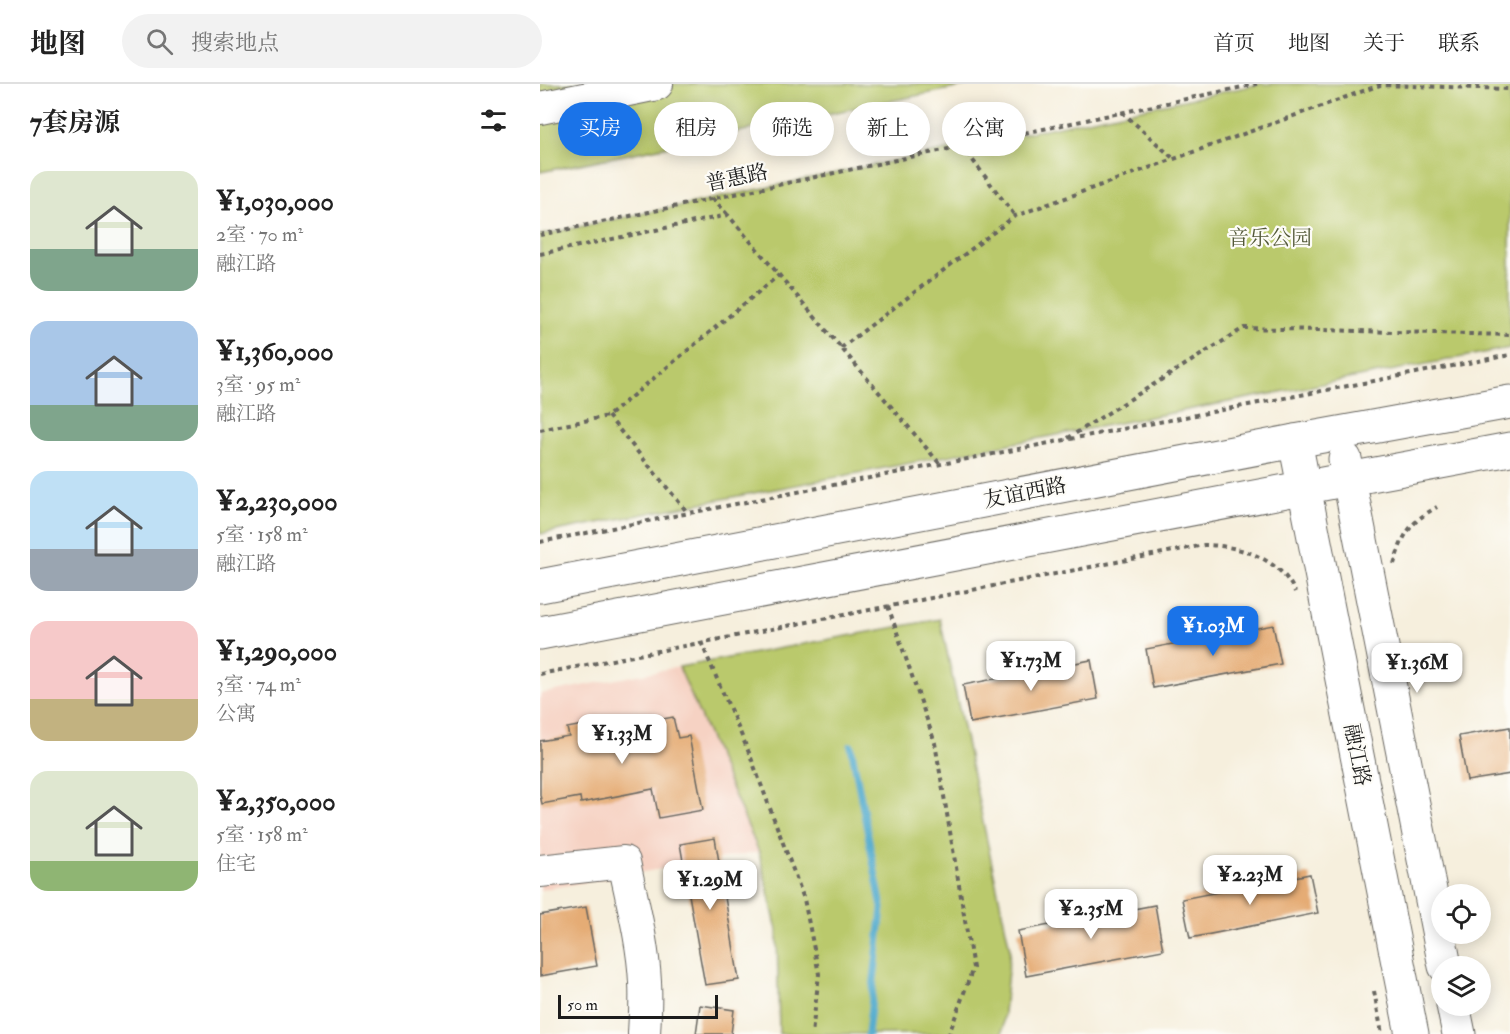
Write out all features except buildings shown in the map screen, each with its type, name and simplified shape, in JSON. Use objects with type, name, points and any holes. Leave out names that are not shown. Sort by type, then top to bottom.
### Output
[{"type":"main road","name":"友谊西路","points":[[540,586],[1510,402]]},
{"type":"main road","points":[[1339,433],[1443,956]]},
{"type":"main road","name":"融江路","points":[[1295,441],[1412,1034]]},
{"type":"main road","points":[[540,633],[1510,449]]},
{"type":"main road","points":[[1455,1016],[1459,1034]]},
{"type":"street","points":[[540,108],[657,84]]},
{"type":"street","points":[[540,871],[624,861],[643,956],[644,1034]]},
{"type":"path","name":"普惠路","points":[[1026,132],[1257,84]]},
{"type":"path","points":[[841,348],[1015,216],[1379,85],[1510,89]]},
{"type":"path","points":[[1122,112],[1174,159]]},
{"type":"path","name":"普惠路","points":[[540,235],[942,150]]},
{"type":"path","points":[[970,156],[1015,216]]},
{"type":"path","points":[[712,198],[940,464]]},
{"type":"path","points":[[540,254],[728,215]]},
{"type":"path","points":[[540,430],[608,416],[779,275]]},
{"type":"path","points":[[1065,440],[1245,328],[1510,335]]},
{"type":"path","points":[[540,542],[1510,355]]},
{"type":"path","points":[[608,416],[688,513]]},
{"type":"path","points":[[1394,564],[1399,548],[1411,525],[1437,507]]},
{"type":"path","points":[[540,674],[1203,545],[1236,548],[1260,557],[1291,582],[1297,595]]},
{"type":"path","points":[[888,606],[935,743],[973,968],[949,1034]]},
{"type":"path","points":[[701,642],[750,755],[804,899],[819,974],[812,1034]]},
{"type":"shaded area","points":[[679,667],[759,852],[540,890],[540,694]]},
{"type":"green space","points":[[540,84],[975,84],[886,102],[846,102],[846,110],[834,113],[834,102],[750,102],[750,130],[738,132],[738,102],[654,102],[654,149],[642,151],[642,102],[558,102],[558,156],[619,156],[540,172]]},
{"type":"green space","name":"音乐公园","points":[[1260,84],[1510,84],[1510,348],[540,534],[540,235],[917,156],[930,156],[930,153],[942,151],[942,156],[1026,156],[1026,133]]},
{"type":"green space","points":[[940,619],[1010,949],[1002,1034],[779,1034],[777,930],[759,852],[679,667]]},
{"type":"waterway","points":[[851,746],[882,908],[868,1034]]}]
